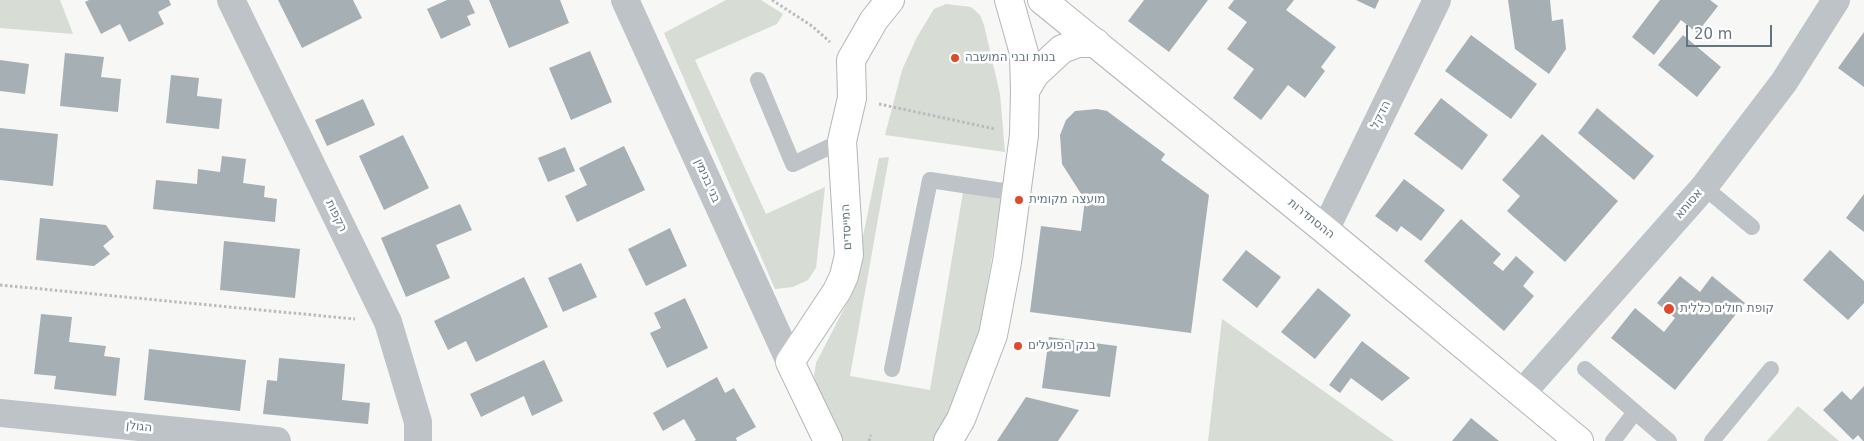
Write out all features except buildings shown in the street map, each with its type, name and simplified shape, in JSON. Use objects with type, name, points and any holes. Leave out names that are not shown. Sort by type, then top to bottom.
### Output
[{"type":"street","name":"רקפות","points":[[231,0],[388,322],[418,422],[418,441]]},
{"type":"street","points":[[851,60],[874,20],[890,0]]},
{"type":"street","points":[[948,441],[961,419],[993,335],[1007,262],[1024,135],[1025,91],[1024,53],[1009,0]]},
{"type":"street","name":"הדקל","points":[[1325,230],[1437,0]]},
{"type":"street","name":"אסותא","points":[[1522,392],[1704,187],[1784,82],[1836,0]]},
{"type":"street","name":"בני בנימין","points":[[634,3],[790,362]]},
{"type":"street","name":"ההסתדרות","points":[[1054,3],[1096,43],[1522,392],[1579,441]]},
{"type":"street","points":[[1025,91],[1036,74],[1062,49],[1078,43],[1096,43]]},
{"type":"street","name":"המייסדים","points":[[790,362],[837,291],[844,276],[849,255],[842,141],[852,98],[851,60]]},
{"type":"street","points":[[790,362],[828,441]]},
{"type":"street","name":"הגולן","points":[[0,413],[278,441]]},
{"type":"lane","points":[[758,80],[793,164],[842,141]]},
{"type":"lane","points":[[892,368],[930,180],[1016,193]]},
{"type":"lane","points":[[1704,187],[1752,227]]},
{"type":"lane","points":[[1712,441],[1771,369]]},
{"type":"lane","points":[[1585,370],[1669,441]]},
{"type":"lane","points":[[1613,441],[1635,412]]},
{"type":"path","points":[[772,0],[812,26],[851,60]]},
{"type":"path","points":[[852,98],[1024,135]]},
{"type":"path","points":[[0,285],[388,322]]},
{"type":"path","points":[[869,441],[871,435]]},
{"type":"shaded area","points":[[0,0],[60,0],[73,34],[0,28]]},
{"type":"shaded area","points":[[726,0],[761,0],[783,14],[777,24],[695,60],[766,214],[825,187],[816,268],[808,280],[793,287],[775,289],[664,33]]},
{"type":"shaded area","points":[[946,4],[971,7],[980,15],[984,25],[1000,94],[1005,152],[885,135],[902,70],[917,37],[934,9]]},
{"type":"shaded area","points":[[889,157],[850,376],[930,390],[963,192],[1001,199],[982,321],[972,362],[949,422],[933,441],[843,441],[817,387],[814,375],[816,363],[851,295],[879,158]]},
{"type":"shaded area","points":[[1222,319],[1394,441],[1208,441]]},
{"type":"shaded area","points":[[1798,406],[1839,441],[1767,441]]},
{"type":"place","name":"בנות ובני המושבה","points":[[955,58]]},
{"type":"place","name":"מועצה מקומית","points":[[1019,200]]},
{"type":"place","name":"קופת חולים כללית","points":[[1669,309]]},
{"type":"place","name":"בנק הפועלים","points":[[1018,346]]}]
